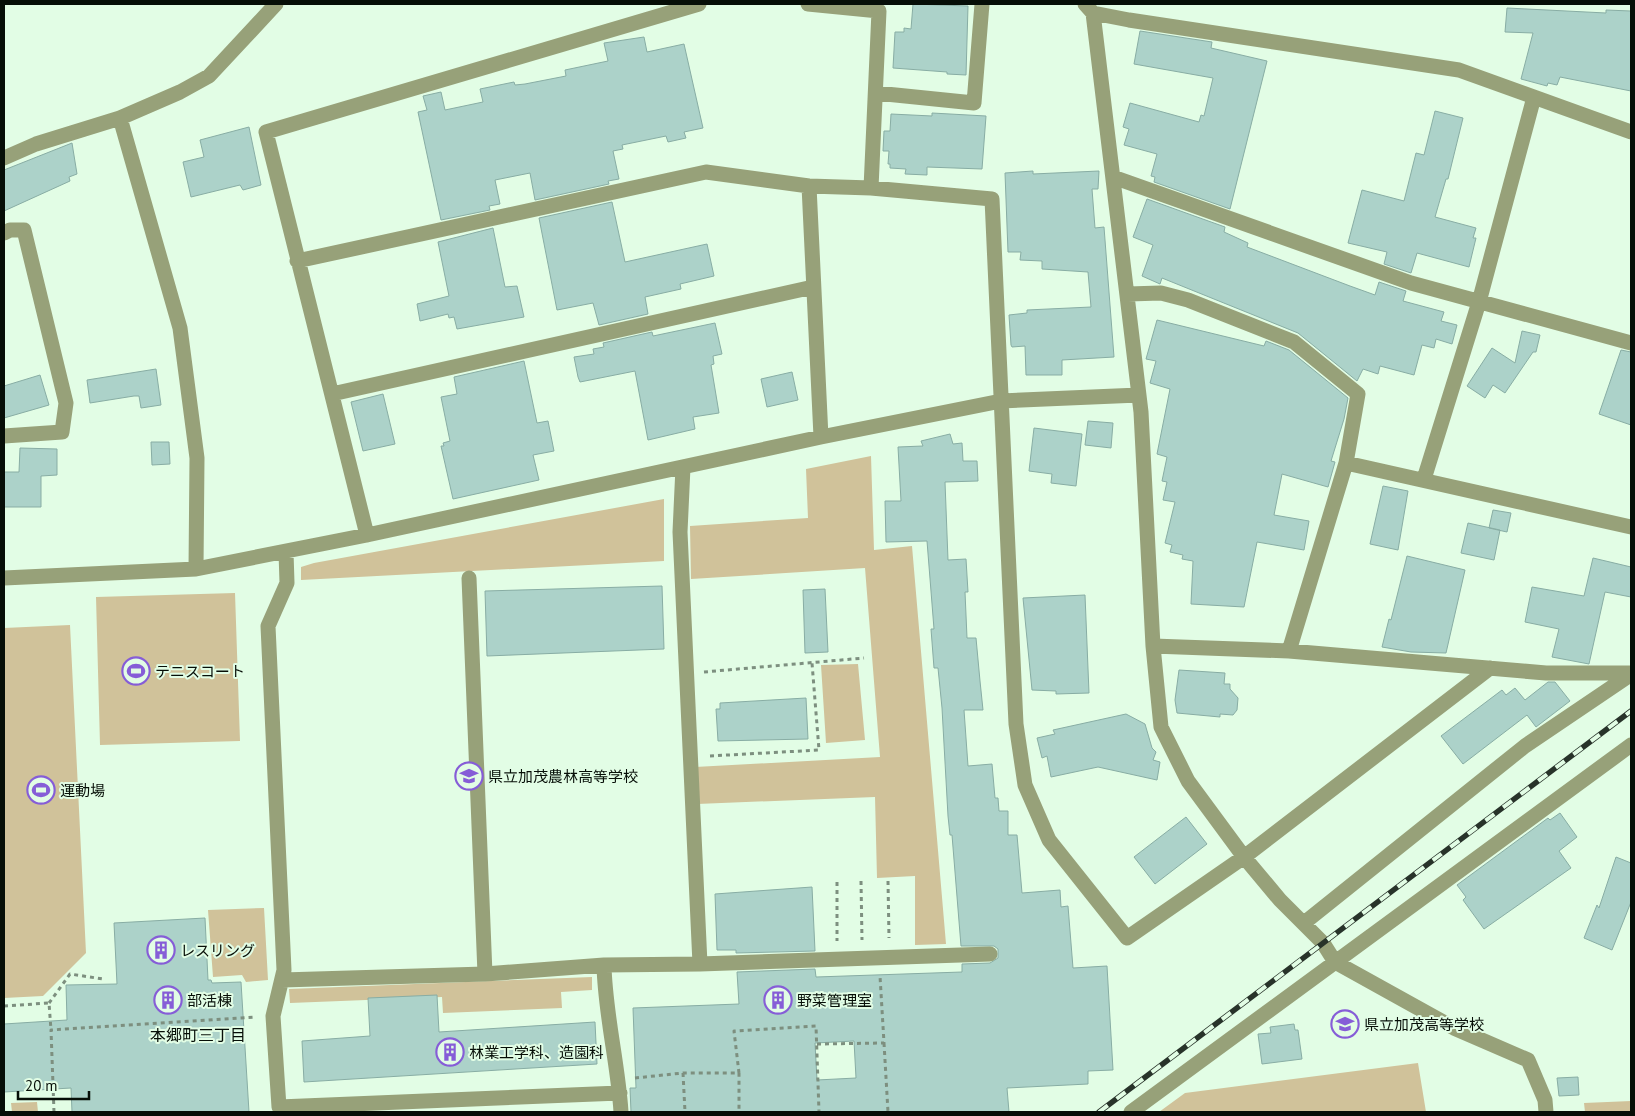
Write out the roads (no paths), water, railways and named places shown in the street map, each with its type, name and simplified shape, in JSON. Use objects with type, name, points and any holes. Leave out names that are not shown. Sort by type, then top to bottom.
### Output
[{"type":"street","points":[[4,158],[36,144],[120,118],[180,92],[209,76],[276,4]]},
{"type":"street","points":[[367,536],[266,132],[699,4]]},
{"type":"street","points":[[808,4],[879,11],[871,188]]},
{"type":"street","points":[[876,93],[974,103],[982,4]]},
{"type":"street","points":[[1546,1112],[1544,1100],[1528,1060],[1454,1028],[1334,962],[1323,943],[1280,900],[1244,857],[1188,781],[1161,727],[1153,646],[1145,473],[1139,395],[1113,177],[1089,8],[1459,70],[1631,132]]},
{"type":"street","points":[[1424,479],[1479,302],[1534,97]]},
{"type":"street","points":[[120,118],[180,328],[197,458],[196,569]]},
{"type":"street","points":[[297,262],[706,172],[809,186],[871,188],[992,199],[1016,724],[1025,785],[1049,840],[1127,938],[1244,857],[1490,668]]},
{"type":"street","points":[[1113,177],[1411,283],[1631,343]]},
{"type":"street","points":[[809,186],[820,437]]},
{"type":"street","points":[[4,233],[10,230],[24,230],[66,403],[62,432],[4,436]]},
{"type":"street","points":[[332,394],[812,287]]},
{"type":"street","points":[[1128,294],[1161,293],[1188,300],[1294,342],[1358,394],[1346,463],[1288,651]]},
{"type":"street","points":[[4,578],[196,569],[367,536],[820,437],[1001,401],[1139,395]]},
{"type":"street","points":[[1346,463],[1631,527]]},
{"type":"street","points":[[682,468],[680,532],[692,757],[700,964]]},
{"type":"street","points":[[286,552],[287,583],[268,626],[284,970],[273,1016],[279,1107],[619,1086]]},
{"type":"street","points":[[469,578],[485,974]]},
{"type":"street","points":[[1153,646],[1288,651],[1546,673],[1630,674]]},
{"type":"street","points":[[1304,923],[1525,746],[1630,674]]},
{"type":"street","points":[[1131,1112],[1631,745]]},
{"type":"street","points":[[282,980],[485,974],[604,965],[700,964],[990,954]]},
{"type":"street","points":[[604,965],[605,998],[615,1049],[621,1112]]},
{"type":"railway","points":[[1099,1112],[1631,711]]},
{"type":"place","name":"テニスコート","points":[[136,671]]},
{"type":"place","name":"県立加茂農林高等学校","points":[[469,776]]},
{"type":"place","name":"運動場","points":[[41,790]]},
{"type":"place","name":"レスリング","points":[[161,950]]},
{"type":"place","name":"部活棟","points":[[168,1000]]},
{"type":"place","name":"野菜管理室","points":[[778,1000]]},
{"type":"place","name":"県立加茂高等学校","points":[[1345,1024]]},
{"type":"place","name":"林業工学科、造園科","points":[[450,1052]]},
{"type":"district","name":"本郷町三丁目","points":[[198,1035]]}]
